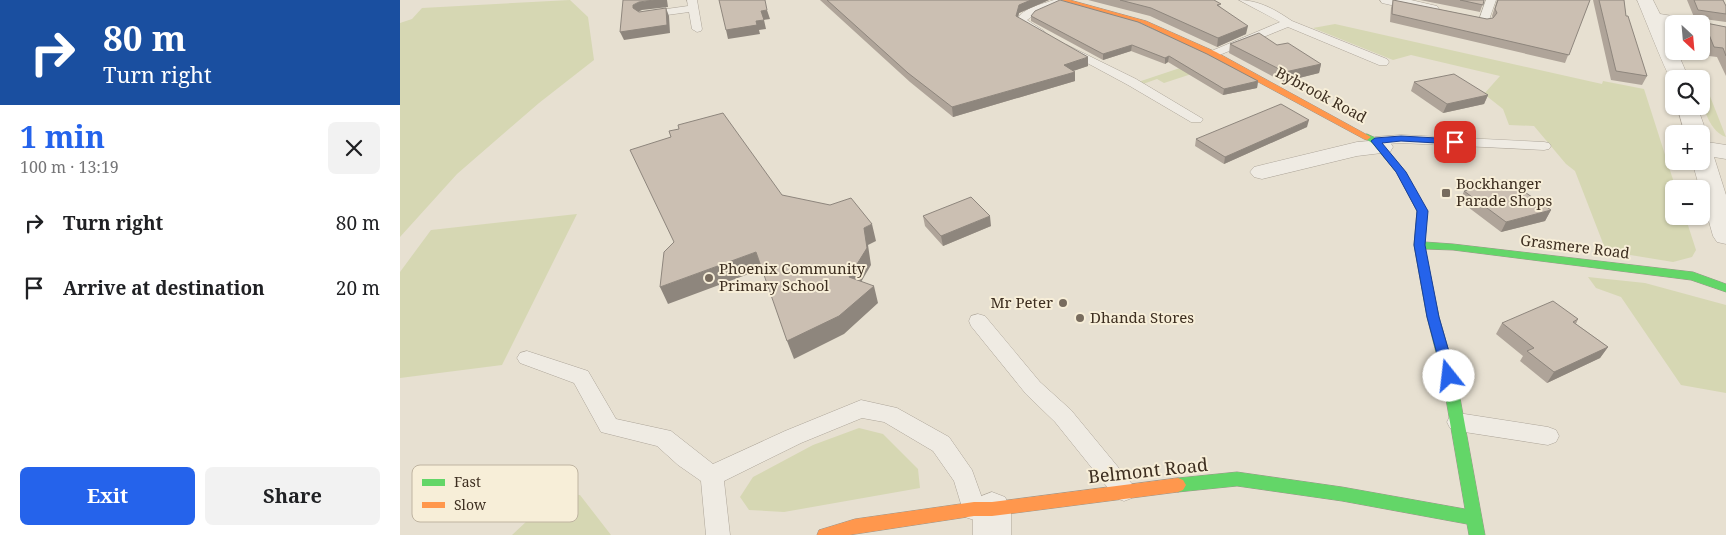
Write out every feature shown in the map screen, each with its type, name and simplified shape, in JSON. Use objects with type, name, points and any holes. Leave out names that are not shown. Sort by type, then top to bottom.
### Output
[{"type":"street","name":"Bybrook Road","points":[[1063,0],[1144,22],[1213,54],[1379,144],[1401,172],[1422,211],[1419,245],[1433,317],[1449,376],[1477,535]]},
{"type":"street","points":[[1388,0],[1446,12]]},
{"type":"street","points":[[1645,0],[1675,70]]},
{"type":"street","points":[[1464,16],[1484,20]]},
{"type":"street","points":[[1654,18],[1665,20]]},
{"type":"street","points":[[1262,172],[1379,144]]},
{"type":"street","points":[[1710,149],[1726,152]]},
{"type":"street","points":[[1706,170],[1726,236]]},
{"type":"street","name":"Grasmere Road","points":[[1419,245],[1453,247],[1693,276],[1726,288]]},
{"type":"street","name":"Belmont Road","points":[[825,535],[855,526],[986,518],[1124,491],[1237,479],[1342,494],[1474,518]]},
{"type":"lane","points":[[1063,0],[1030,13],[1022,22],[1196,119]]},
{"type":"lane","points":[[1244,0],[1275,14],[1288,23],[1383,62]]},
{"type":"lane","points":[[1484,20],[1491,0]]},
{"type":"lane","points":[[642,15],[693,4],[697,29]]},
{"type":"lane","points":[[1213,54],[1288,23]]},
{"type":"lane","points":[[1379,144],[1401,139],[1544,146]]},
{"type":"lane","points":[[978,321],[1033,388],[1063,416],[1124,491]]},
{"type":"lane","points":[[528,358],[581,377],[609,426],[663,438],[686,458],[712,476],[718,535]]},
{"type":"lane","points":[[712,476],[793,437],[861,409],[889,414],[941,444],[964,477],[986,518]]},
{"type":"lane","points":[[1458,422],[1548,436]]},
{"type":"green space","points":[[570,0],[588,17],[594,60],[539,103],[457,174],[400,237],[400,23],[412,19],[422,8]]},
{"type":"green space","points":[[1335,24],[1602,84],[1603,81],[1644,89],[1665,155],[1665,170],[1670,170],[1673,180],[1665,180],[1665,225],[1688,225],[1696,250],[1692,257],[1673,262],[1606,251],[1575,171],[1566,164],[1534,126],[1509,125],[1503,109],[1484,94],[1500,76],[1411,55],[1393,60],[1313,28]]},
{"type":"green space","points":[[1207,59],[1219,65],[1164,83],[1157,79],[1143,84],[1138,82]]},
{"type":"green space","points":[[1710,96],[1726,137],[1719,133],[1709,121],[1707,115],[1710,115]]},
{"type":"green space","points":[[577,214],[502,365],[400,378],[400,272],[431,230]]},
{"type":"green space","points":[[1588,277],[1645,283],[1726,305],[1726,393],[1681,385],[1621,297],[1596,288]]},
{"type":"green space","points":[[859,428],[883,434],[918,469],[920,488],[784,512],[749,510],[740,497],[753,477],[813,445]]},
{"type":"green space","points":[[578,495],[611,535],[512,535],[526,522],[578,522]]},
{"type":"building","points":[[623,0],[654,0],[639,2],[633,5],[633,8],[639,12],[666,8],[667,25],[620,32]]},
{"type":"building","points":[[719,0],[765,0],[767,10],[761,11],[764,20],[756,21],[757,25],[726,30]]},
{"type":"building","points":[[827,0],[1031,0],[1019,5],[1016,16],[1088,57],[1064,65],[1075,72],[952,107],[908,73]]},
{"type":"building","points":[[1060,0],[1138,22],[1207,54],[1258,81],[1224,89],[1169,56],[1165,58],[1132,45],[1103,54],[1031,16],[1035,11]]},
{"type":"building","points":[[1120,0],[1214,0],[1221,4],[1217,5],[1248,26],[1218,38],[1151,8]]},
{"type":"building","points":[[1393,0],[1487,19],[1493,18],[1497,13],[1495,9],[1498,0],[1590,0],[1569,55],[1392,14]]},
{"type":"building","points":[[1460,0],[1484,0],[1483,5]]},
{"type":"building","points":[[1599,0],[1624,0],[1626,16],[1628,16],[1647,76],[1616,71]]},
{"type":"building","points":[[1694,0],[1723,0],[1726,6],[1726,14],[1698,10]]},
{"type":"building","points":[[1710,24],[1726,27],[1726,56],[1723,48],[1714,47],[1710,37]]},
{"type":"building","points":[[1259,33],[1277,45],[1288,43],[1321,64],[1285,72],[1230,44]]},
{"type":"building","points":[[1454,74],[1488,95],[1447,104],[1414,82]]},
{"type":"building","points":[[1281,104],[1309,120],[1225,157],[1196,139]]},
{"type":"building","points":[[723,113],[782,195],[830,205],[851,198],[872,224],[864,228],[867,248],[849,277],[874,286],[839,316],[787,341],[756,252],[660,287],[664,252],[674,242],[630,150],[671,137],[669,131],[679,129],[678,125]]},
{"type":"building","points":[[1507,180],[1551,210],[1506,222],[1464,191]]},
{"type":"building","points":[[971,197],[990,216],[941,236],[923,216]]},
{"type":"building","points":[[1553,301],[1578,319],[1573,322],[1608,347],[1554,372],[1527,351],[1534,348],[1502,323]]},
{"type":"traffic: fast","points":[[1367,137],[1375,141],[1401,172],[1422,211],[1419,245],[1433,317],[1449,376],[1477,535]]},
{"type":"traffic: fast","points":[[1419,245],[1453,247],[1693,276],[1726,288]]},
{"type":"traffic: fast","points":[[1178,485],[1237,479],[1342,494],[1474,518]]},
{"type":"traffic: slow","points":[[1063,0],[1144,22],[1213,54],[1367,137]]},
{"type":"traffic: slow","points":[[825,535],[855,526],[974,509],[992,509],[1178,485]]},
{"type":"place","name":"Bockhanger Parade Shops","points":[[1446,193]]},
{"type":"place","name":"Phoenix Community Primary School","points":[[709,278]]},
{"type":"place","name":"Mr Peter","points":[[1063,303]]},
{"type":"place","name":"Dhanda Stores","points":[[1080,318]]},
{"type":"route","points":[[1449,376],[1433,317],[1419,245],[1422,211],[1401,172],[1382,147],[1375,141],[1401,139],[1455,142]]}]
